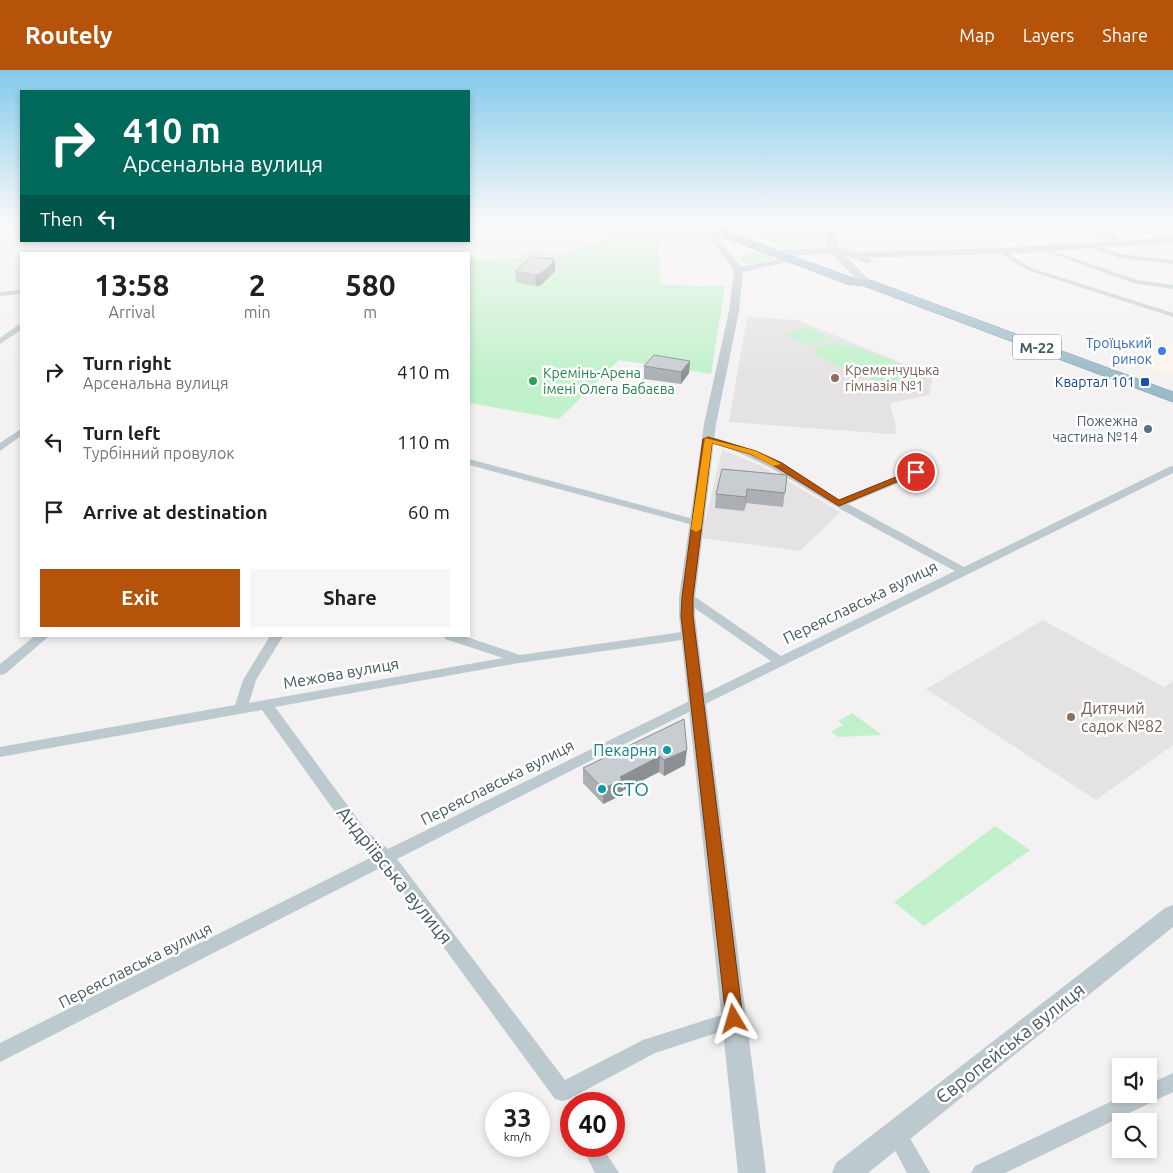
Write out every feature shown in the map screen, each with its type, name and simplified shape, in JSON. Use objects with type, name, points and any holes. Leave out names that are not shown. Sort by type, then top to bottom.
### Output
[{"type":"highway","name":"М-22","points":[[849,274],[859,281],[1173,398]]},
{"type":"highway","name":"М-22","points":[[859,281],[856,287],[1173,405]]},
{"type":"main road","points":[[854,274],[859,281]]},
{"type":"main road","points":[[859,274],[859,281]]},
{"type":"street","points":[[738,274],[734,311],[708,439],[687,597],[688,635],[752,1173]]},
{"type":"street","points":[[1049,274],[1173,315]]},
{"type":"street","points":[[1116,274],[1125,279],[1156,286],[1173,287]]},
{"type":"street","points":[[0,294],[20,292]]},
{"type":"street","points":[[0,342],[4,336],[20,328]]},
{"type":"street","points":[[4,336],[20,340]]},
{"type":"street","points":[[0,448],[20,433]]},
{"type":"street","points":[[708,439],[728,444],[770,461],[839,504],[964,571]]},
{"type":"street","points":[[470,462],[696,523]]},
{"type":"street","points":[[839,504],[931,466]]},
{"type":"street","name":"Переяславська вулиця","points":[[0,1052],[780,660],[1173,469]]},
{"type":"street","points":[[687,597],[780,660]]},
{"type":"street","name":"Межова вулиця","points":[[0,752],[519,659],[688,635]]},
{"type":"street","points":[[0,671],[41,637]]},
{"type":"street","points":[[241,709],[242,696],[249,679],[276,637]]},
{"type":"street","points":[[453,637],[519,659]]},
{"type":"street","name":"Андріївська вулиця","points":[[265,704],[361,836],[386,857],[562,1092],[650,1046],[734,1019]]},
{"type":"street","name":"Європейська вулиця","points":[[846,1173],[1171,918]]},
{"type":"street","points":[[982,1173],[1173,1082]]},
{"type":"street","points":[[896,1133],[919,1173]]},
{"type":"shaded area","name":"Кременчуцька гімназія №1","points":[[747,317],[798,320],[933,376],[929,395],[890,403],[897,433],[891,434],[729,422]]},
{"type":"shaded area","name":"Троїцький ринок","points":[[1173,343],[1173,376],[1128,360]]},
{"type":"shaded area","points":[[722,450],[762,466],[840,512],[800,551],[701,538]]},
{"type":"shaded area","name":"Дитячий садок №82","points":[[1043,620],[1164,687],[1173,681],[1173,745],[1096,800],[926,689]]},
{"type":"green space","points":[[470,274],[660,274],[661,285],[725,286],[711,374],[619,360],[559,419],[470,403]]},
{"type":"green space","points":[[806,327],[833,338],[809,345],[783,334]]},
{"type":"green space","points":[[834,343],[858,347],[920,372],[925,379],[916,384],[903,386],[887,384],[853,373],[815,354],[814,350],[821,345]]},
{"type":"green space","points":[[852,713],[882,735],[838,737],[831,732],[843,725],[838,721]]},
{"type":"green space","points":[[995,826],[1030,850],[924,926],[894,902]]},
{"type":"building","points":[[654,355],[690,361],[681,372],[644,366]]},
{"type":"building","points":[[722,469],[787,475],[785,493],[747,489],[746,497],[716,494]]},
{"type":"building","points":[[684,719],[687,750],[664,760],[660,756],[620,777],[622,779],[603,789],[583,768]]},
{"type":"slow traffic","points":[[696,529],[708,439],[753,452],[776,464]]},
{"type":"place","name":"Троїцький ринок","points":[[1162,351]]},
{"type":"place","name":"Кременчуцька гімназія №1","points":[[835,378]]},
{"type":"place","name":"Кремінь-Арена імені Олега Бабаєва","points":[[533,381]]},
{"type":"place","name":"Квартал 101","points":[[1145,382]]},
{"type":"place","name":"Пожежна частина №14","points":[[1148,429]]},
{"type":"place","name":"Дитячий садок №82","points":[[1071,717]]},
{"type":"place","name":"Пекарня","points":[[667,750]]},
{"type":"place","name":"СТО","points":[[602,789]]},
{"type":"route","points":[[734,1019],[687,616],[687,597],[708,439],[753,452],[779,465],[839,504],[916,472]]}]
